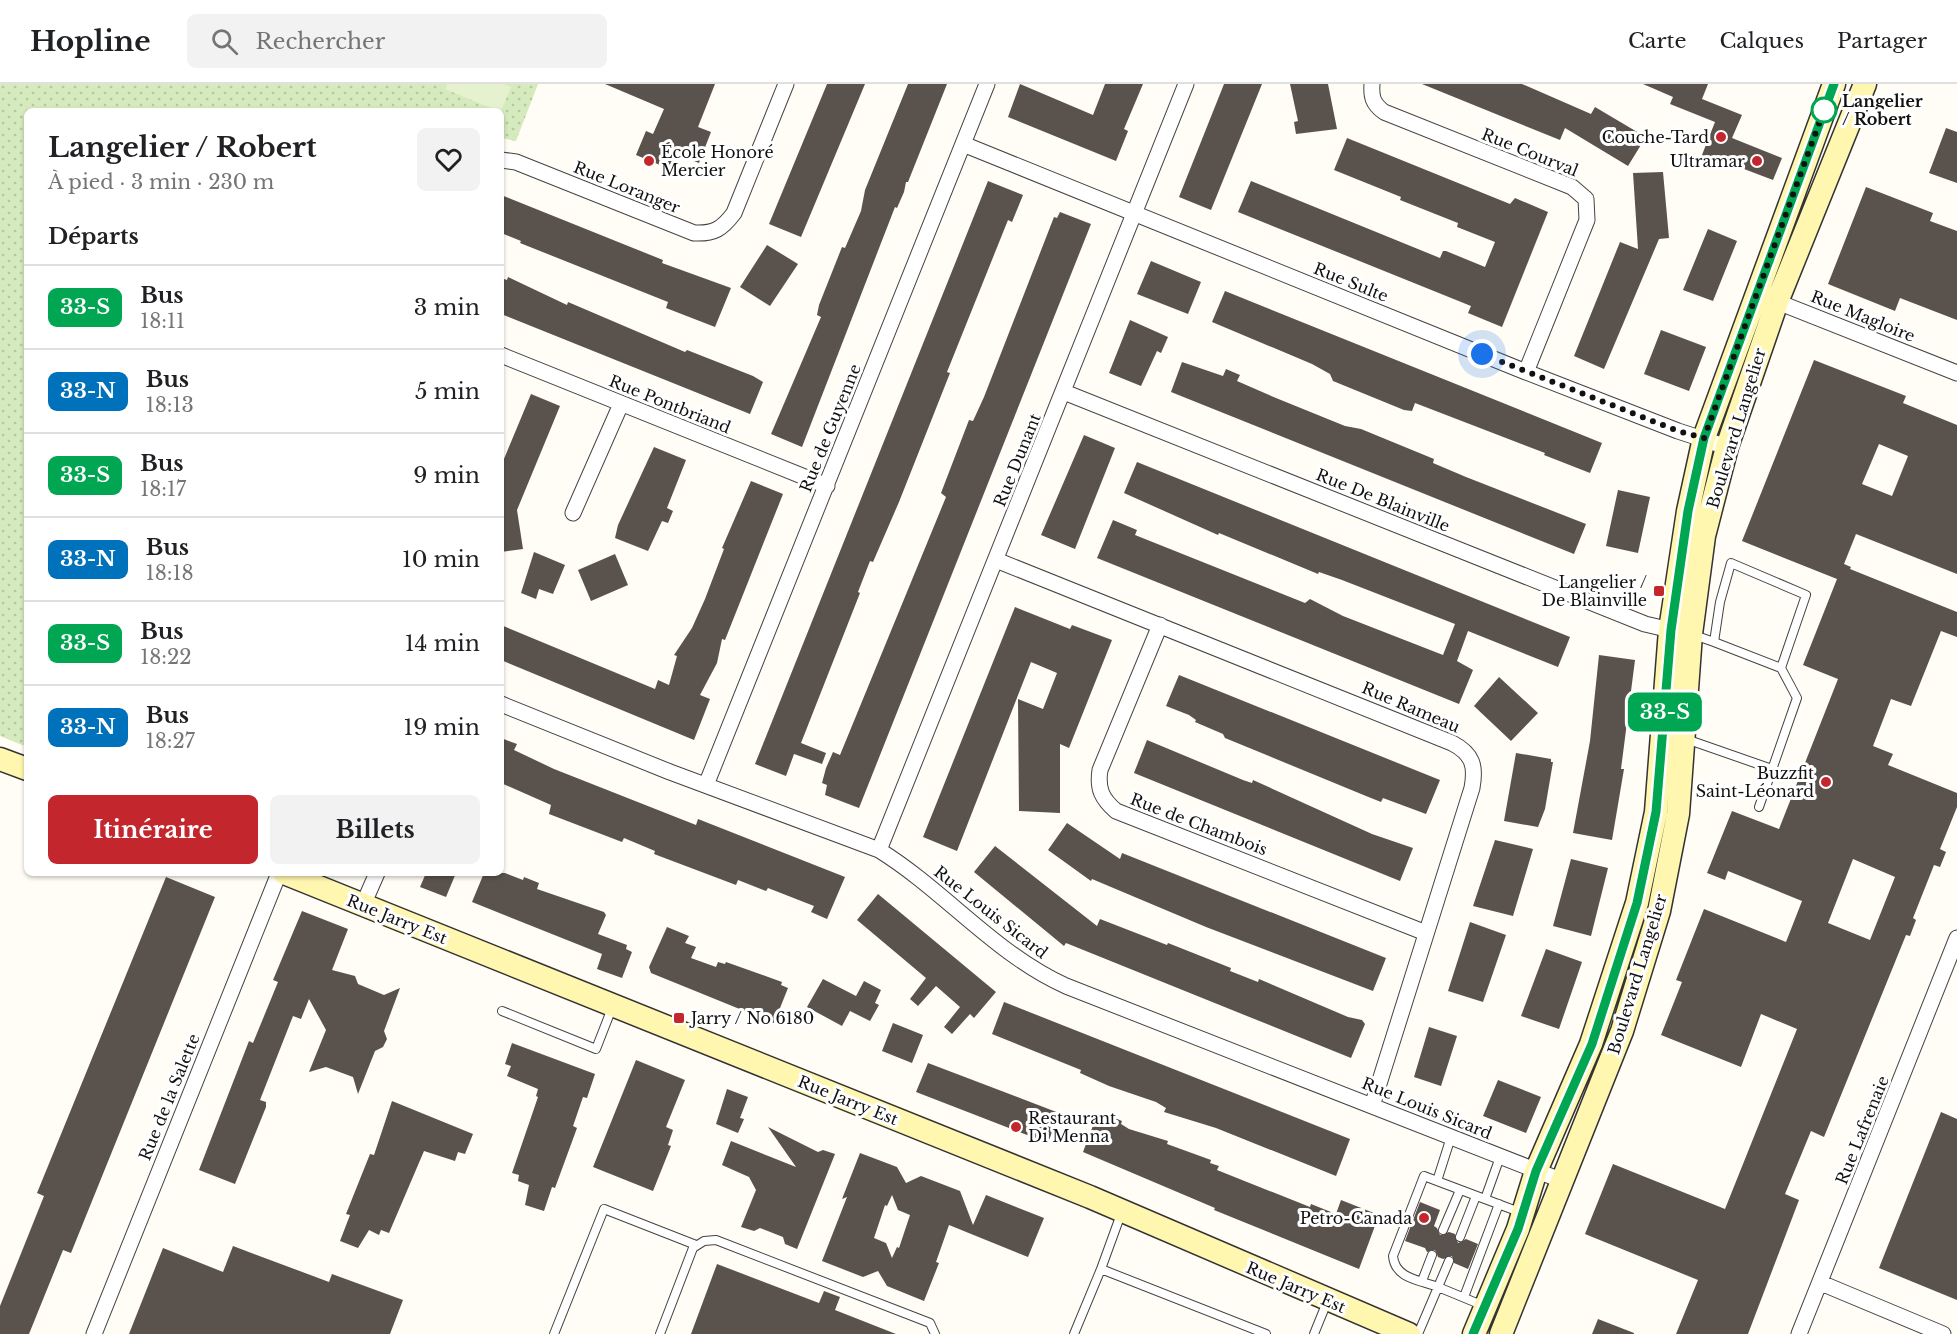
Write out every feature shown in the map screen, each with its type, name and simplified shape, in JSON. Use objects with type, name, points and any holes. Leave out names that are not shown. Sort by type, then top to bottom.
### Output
[{"type":"main road","points":[[1835,84],[1863,89]]},
{"type":"main road","name":"Boulevard Langelier","points":[[1473,1334],[1523,1213],[1536,1171],[1592,1044],[1637,903],[1656,812],[1681,632],[1688,511],[1704,438],[1835,84]]},
{"type":"main road","name":"Boulevard Langelier","points":[[1501,1334],[1622,1031],[1659,911],[1677,814],[1684,738],[1681,632],[1704,536],[1727,447],[1777,302],[1863,89]]},
{"type":"main road","points":[[0,759],[24,768]]},
{"type":"main road","name":"Rue Jarry Est","points":[[291,876],[1123,1211],[1409,1334]]},
{"type":"street","name":"Rue Loranger","points":[[504,160],[516,162],[694,233],[710,234],[724,226],[734,213],[786,84]]},
{"type":"street","name":"Rue de Guyenne","points":[[706,785],[987,84]]},
{"type":"street","name":"Rue Dunant","points":[[879,850],[1186,84]]},
{"type":"street","name":"Rue Courval","points":[[1372,84],[1371,96],[1375,106],[1384,112],[1572,187],[1586,199],[1587,220],[1526,372]]},
{"type":"street","name":"Rue Sulte","points":[[963,144],[1526,372],[1678,431],[1727,447]]},
{"type":"street","name":"Rue Magloire","points":[[1756,293],[1957,373]]},
{"type":"street","name":"Rue Pontbriand","points":[[504,356],[827,486]]},
{"type":"street","name":"Rue De Blainville","points":[[1064,392],[1645,624],[1681,632]]},
{"type":"street","points":[[573,513],[621,404]]},
{"type":"street","name":"Rue Rameau","points":[[996,560],[1464,750],[1472,759],[1475,773],[1472,788],[1372,1106]]},
{"type":"street","name":"Rue de Chambois","points":[[1160,625],[1100,770],[1100,793],[1107,803],[1116,811],[1426,933]]},
{"type":"street","name":"Rue Louis Sicard","points":[[504,706],[879,850],[906,867],[1008,953],[1035,972],[1563,1181]]},
{"type":"street","name":"Rue de la Salette","points":[[94,1334],[278,876]]},
{"type":"street","points":[[363,905],[375,876]]},
{"type":"street","name":"Rue Lafrenaie","points":[[1799,1334],[1957,938]]},
{"type":"street","points":[[1821,1283],[1943,1334]]},
{"type":"lane","points":[[1714,642],[1720,602],[1731,563],[1806,595],[1781,668]]},
{"type":"lane","points":[[1681,632],[1781,668],[1797,698],[1759,807]]},
{"type":"lane","points":[[1684,738],[1772,769]]},
{"type":"lane","points":[[502,1011],[596,1049],[613,1005]]},
{"type":"lane","points":[[1437,1181],[1450,1137]]},
{"type":"lane","points":[[1485,1199],[1500,1157]]},
{"type":"lane","points":[[1486,1306],[1398,1273],[1393,1256],[1424,1176],[1523,1213]]},
{"type":"lane","points":[[1443,1230],[1460,1190]]},
{"type":"lane","points":[[1460,1237],[1476,1196]]},
{"type":"lane","points":[[1464,1297],[1499,1204]]},
{"type":"lane","points":[[554,1334],[604,1209],[696,1245]]},
{"type":"lane","points":[[1074,1334],[1123,1211]]},
{"type":"lane","points":[[660,1334],[696,1245],[704,1241],[716,1240],[930,1323],[935,1334]]},
{"type":"lane","points":[[1422,1281],[1432,1255]]},
{"type":"lane","points":[[1418,1334],[1449,1262]]},
{"type":"lane","points":[[1101,1269],[1266,1334]]},
{"type":"lane","points":[[1314,1334],[1328,1300]]},
{"type":"green space","points":[[0,84],[538,84],[516,141],[504,139],[504,108],[24,108],[24,746],[0,736]]},
{"type":"green space","points":[[447,84],[504,84],[511,87],[502,108],[491,108],[445,89]]},
{"type":"building","points":[[605,84],[715,84],[698,127],[711,132],[699,163],[679,155],[672,170],[636,155],[646,131],[653,134],[664,109]]},
{"type":"building","points":[[827,84],[865,84],[801,237],[769,224]]},
{"type":"building","points":[[908,84],[947,84],[908,182],[906,182],[904,192],[897,208],[895,207],[802,447],[771,434],[821,317],[817,315],[819,305],[842,247],[845,248],[861,211],[865,190]]},
{"type":"building","points":[[1020,84],[1093,115],[1105,84],[1143,84],[1124,129],[1128,131],[1116,161],[1008,117]]},
{"type":"building","points":[[1224,84],[1262,84],[1211,210],[1179,197]]},
{"type":"building","points":[[1290,84],[1328,84],[1337,129],[1296,134],[1294,122],[1298,121]]},
{"type":"building","points":[[1422,84],[1522,84],[1591,114],[1595,107],[1644,136],[1644,140],[1628,166],[1565,128],[1560,140]]},
{"type":"building","points":[[1643,84],[1708,84],[1702,99],[1742,115],[1732,138],[1782,158],[1773,180],[1723,161],[1720,168],[1700,160],[1715,122],[1670,104],[1673,97]]},
{"type":"building","points":[[1946,128],[1957,132],[1957,183],[1929,173]]},
{"type":"building","points":[[1347,138],[1510,204],[1515,198],[1548,212],[1502,327],[1468,313],[1471,306],[1238,212],[1251,181],[1440,258],[1443,251],[1446,251],[1485,267],[1495,242],[1457,227],[1458,223],[1400,200],[1401,197],[1334,170]]},
{"type":"building","points":[[1663,172],[1669,238],[1659,239],[1604,369],[1574,356],[1620,242],[1638,249],[1633,173]]},
{"type":"building","points":[[988,181],[1023,195],[1012,222],[1008,220],[947,372],[950,373],[899,502],[873,562],[870,561],[858,592],[860,593],[801,743],[826,753],[822,764],[794,754],[786,776],[755,764]]},
{"type":"building","points":[[1866,187],[1933,213],[1930,221],[1957,231],[1957,320],[1900,298],[1895,311],[1828,284]]},
{"type":"building","points":[[504,196],[663,260],[662,263],[731,288],[715,327],[666,308],[668,302],[520,243],[521,241],[504,234]]},
{"type":"building","points":[[1060,212],[1091,224],[859,808],[825,795],[827,785],[822,783],[826,768],[833,752],[840,755],[946,497],[941,493],[969,420],[973,421],[984,397],[1054,217],[1057,218]]},
{"type":"building","points":[[1708,229],[1737,241],[1713,301],[1683,290]]},
{"type":"building","points":[[767,245],[798,264],[770,306],[740,287]]},
{"type":"building","points":[[1151,261],[1201,282],[1188,314],[1137,294]]},
{"type":"building","points":[[508,277],[567,305],[568,302],[685,352],[687,350],[753,376],[763,382],[750,414],[504,315],[504,279],[507,280]]},
{"type":"building","points":[[1225,291],[1602,443],[1590,473],[1544,455],[1545,453],[1415,403],[1412,411],[1404,410],[1333,381],[1330,374],[1312,364],[1212,322]]},
{"type":"building","points":[[1130,320],[1168,337],[1161,353],[1157,351],[1141,386],[1109,373]]},
{"type":"building","points":[[1661,330],[1706,347],[1689,391],[1644,374]]},
{"type":"building","points":[[1814,360],[1906,396],[1903,403],[1957,425],[1957,574],[1856,534],[1844,564],[1851,567],[1850,569],[1957,612],[1957,637],[1941,631],[1911,706],[1891,699],[1873,746],[1893,754],[1888,765],[1957,793],[1957,807],[1940,849],[1946,852],[1940,867],[1934,865],[1913,918],[1916,920],[1910,936],[1906,935],[1824,1137],[1811,1131],[1785,1194],[1799,1200],[1748,1334],[1676,1334],[1698,1280],[1585,1234],[1613,1164],[1725,1209],[1797,1029],[1761,1014],[1741,1067],[1661,1035],[1682,982],[1676,980],[1704,909],[1786,942],[1802,901],[1728,871],[1725,880],[1707,873],[1732,811],[1779,829],[1838,679],[1803,665],[1837,579],[1742,541]],"holes":[[[1879,444],[1908,456],[1892,496],[1862,484]],[[1853,859],[1895,877],[1870,940],[1828,923]]]},
{"type":"building","points":[[1182,362],[1223,376],[1226,369],[1240,375],[1237,381],[1276,398],[1345,426],[1361,429],[1434,459],[1433,463],[1466,477],[1586,524],[1574,554],[1171,392]]},
{"type":"building","points":[[531,394],[560,406],[517,510],[523,549],[504,552],[504,459]]},
{"type":"building","points":[[1084,435],[1115,448],[1075,549],[1041,535]]},
{"type":"building","points":[[654,447],[686,460],[667,508],[673,511],[668,523],[662,521],[648,551],[615,538],[618,525]]},
{"type":"building","points":[[1137,462],[1570,637],[1558,667],[1468,631],[1457,661],[1473,670],[1459,704],[1097,558],[1113,520],[1137,530],[1135,535],[1305,603],[1310,599],[1343,616],[1443,655],[1455,624],[1342,580],[1319,572],[1318,574],[1219,533],[1218,535],[1124,493]]},
{"type":"building","points":[[751,481],[783,494],[725,640],[722,639],[717,663],[700,695],[710,699],[694,740],[504,661],[504,626],[655,689],[658,680],[669,685],[677,656],[674,655],[692,628],[724,549],[722,548]]},
{"type":"building","points":[[1618,490],[1650,497],[1638,553],[1606,546]]},
{"type":"building","points":[[534,552],[565,565],[553,594],[539,589],[536,599],[521,593]]},
{"type":"building","points":[[615,554],[628,585],[591,601],[578,570]]},
{"type":"building","points":[[1015,607],[1070,629],[1072,625],[1112,640],[1069,748],[1060,744],[1060,813],[1019,811],[1018,699],[1043,709],[1057,673],[1031,662],[957,851],[923,837]]},
{"type":"building","points":[[1599,655],[1635,660],[1621,769],[1624,769],[1612,840],[1573,833],[1590,741]]},
{"type":"building","points":[[1179,675],[1440,780],[1426,814],[1383,798],[1381,802],[1225,738],[1223,734],[1195,722],[1196,720],[1189,715],[1166,706]]},
{"type":"building","points":[[1499,677],[1538,713],[1511,741],[1474,706]]},
{"type":"building","points":[[504,739],[517,744],[514,750],[554,769],[696,825],[698,819],[845,877],[827,919],[811,912],[814,906],[768,888],[766,891],[738,880],[736,885],[654,854],[655,851],[624,838],[622,842],[549,814],[551,805],[504,784]]},
{"type":"building","points":[[1147,740],[1243,780],[1252,783],[1253,780],[1372,834],[1413,848],[1400,881],[1134,773]]},
{"type":"building","points":[[1516,753],[1551,759],[1553,762],[1545,809],[1538,827],[1504,821]]},
{"type":"building","points":[[1067,823],[1120,859],[1122,853],[1386,958],[1373,991],[1206,927],[1092,879],[1091,881],[1048,850]]},
{"type":"building","points":[[1495,840],[1533,849],[1513,916],[1473,906]]},
{"type":"building","points":[[995,846],[1097,926],[1100,919],[1167,945],[1168,943],[1231,968],[1230,971],[1258,982],[1259,979],[1348,1017],[1362,1020],[1365,1024],[1351,1058],[1066,943],[1064,946],[974,872]]},
{"type":"building","points":[[1571,859],[1608,868],[1591,936],[1553,926]]},
{"type":"building","points":[[505,873],[523,880],[524,877],[539,883],[537,889],[604,912],[606,915],[598,934],[627,945],[626,949],[632,952],[622,978],[597,969],[602,954],[472,902],[483,876],[504,876]]},
{"type":"building","points":[[425,876],[455,876],[446,897],[420,887]]},
{"type":"building","points":[[166,877],[215,897],[71,1253],[63,1250],[29,1334],[0,1334],[0,1306],[44,1196],[37,1193]]},
{"type":"building","points":[[878,894],[996,992],[974,1018],[970,1014],[952,1034],[944,1027],[960,1007],[936,986],[918,1006],[910,999],[926,978],[857,920]]},
{"type":"building","points":[[302,911],[348,929],[332,970],[355,976],[358,984],[384,995],[400,988],[384,1031],[387,1039],[383,1047],[375,1051],[358,1094],[353,1077],[326,1067],[309,1072],[326,1030],[309,999],[301,1019],[293,1016],[260,1100],[266,1102],[266,1107],[235,1184],[199,1170],[249,1041],[253,1043],[278,982],[273,980]]},
{"type":"building","points":[[1470,922],[1506,935],[1483,1002],[1448,991]]},
{"type":"building","points":[[667,927],[689,936],[685,943],[696,947],[691,958],[716,967],[718,962],[725,964],[726,962],[782,982],[781,985],[788,988],[774,1023],[651,973],[649,967]]},
{"type":"building","points":[[1546,949],[1582,962],[1559,1029],[1521,1016]]},
{"type":"building","points":[[823,979],[856,996],[864,981],[881,990],[875,1003],[879,1005],[870,1021],[850,1011],[842,1026],[807,1007]]},
{"type":"building","points":[[1004,1002],[1350,1139],[1336,1176],[1216,1128],[1164,1112],[1166,1108],[1156,1102],[1109,1086],[1080,1073],[1081,1070],[992,1034]]},
{"type":"building","points":[[893,1023],[923,1035],[912,1063],[882,1051]]},
{"type":"building","points":[[1429,1027],[1457,1036],[1441,1086],[1414,1077]]},
{"type":"building","points":[[512,1043],[595,1074],[587,1098],[583,1097],[573,1126],[577,1128],[544,1211],[525,1205],[529,1185],[518,1181],[519,1175],[512,1173],[538,1097],[536,1096],[538,1089],[507,1076],[511,1066],[505,1064]]},
{"type":"building","points":[[636,1060],[685,1080],[666,1127],[673,1130],[668,1145],[671,1146],[653,1191],[593,1167]]},
{"type":"building","points":[[928,1063],[1059,1113],[1048,1143],[916,1092]]},
{"type":"building","points":[[1498,1080],[1541,1097],[1526,1133],[1483,1116]]},
{"type":"building","points":[[727,1089],[748,1097],[740,1118],[744,1119],[738,1133],[716,1124]]},
{"type":"building","points":[[392,1101],[473,1134],[465,1154],[458,1152],[455,1161],[424,1151],[389,1233],[381,1230],[379,1235],[369,1230],[358,1248],[340,1241],[350,1215],[346,1214],[370,1154],[374,1155]]},
{"type":"building","points":[[1941,1112],[1957,1119],[1957,1300],[1879,1268]]},
{"type":"building","points":[[1097,1115],[1109,1119],[1110,1116],[1122,1121],[1121,1124],[1129,1129],[1168,1141],[1167,1144],[1211,1160],[1210,1163],[1219,1166],[1217,1170],[1310,1207],[1311,1204],[1336,1214],[1341,1200],[1379,1215],[1359,1269],[1214,1210],[1215,1208],[1083,1152]]},
{"type":"building","points":[[768,1127],[818,1152],[823,1150],[835,1154],[797,1249],[785,1244],[783,1237],[760,1228],[754,1231],[741,1227],[756,1190],[749,1177],[722,1165],[731,1141],[796,1167]]},
{"type":"building","points":[[860,1153],[897,1167],[906,1183],[921,1176],[960,1191],[973,1225],[986,1195],[1044,1218],[1028,1257],[949,1225],[936,1262],[939,1263],[924,1301],[887,1286],[878,1271],[863,1277],[822,1261],[847,1197],[842,1199]],"holes":[[[892,1195],[898,1210],[910,1215],[899,1248],[897,1247],[892,1258],[886,1243],[874,1238],[885,1205],[887,1206]]]},
{"type":"building","points":[[1420,1202],[1440,1210],[1434,1226],[1440,1235],[1449,1232],[1455,1234],[1458,1243],[1466,1239],[1478,1244],[1468,1269],[1454,1263],[1452,1256],[1443,1259],[1438,1257],[1435,1250],[1427,1252],[1425,1248],[1405,1241]]},
{"type":"building","points":[[233,1246],[329,1282],[332,1274],[403,1300],[390,1334],[129,1334],[163,1248],[223,1272]]},
{"type":"building","points":[[717,1264],[819,1303],[824,1291],[840,1297],[835,1310],[896,1334],[691,1334]]},
{"type":"building","points":[[1598,1319],[1634,1333],[1634,1334],[1592,1334]]},
{"type":"bus line","name":"33-S","points":[[1473,1334],[1518,1229],[1536,1171],[1592,1044],[1637,903],[1656,812],[1671,630],[1688,511],[1704,438],[1728,367],[1834,84]]},
{"type":"place","name":"Langelier / Robert","points":[[1824,110]]},
{"type":"place","name":"Couche-Tard","points":[[1721,137]]},
{"type":"place","name":"École Honoré Mercier","points":[[649,161]]},
{"type":"place","name":"Ultramar","points":[[1757,161]]},
{"type":"place","name":"Langelier / De Blainville","points":[[1659,591]]},
{"type":"place","name":"Buzzfit Saint-Léonard","points":[[1826,782]]},
{"type":"place","name":"Jarry / No 6180","points":[[679,1018]]},
{"type":"place","name":"Restaurant Di Menna","points":[[1016,1127]]},
{"type":"place","name":"Petro-Canada","points":[[1424,1218]]},
{"type":"route","points":[[1482,354],[1678,431],[1704,438],[1728,367],[1824,110]]}]
